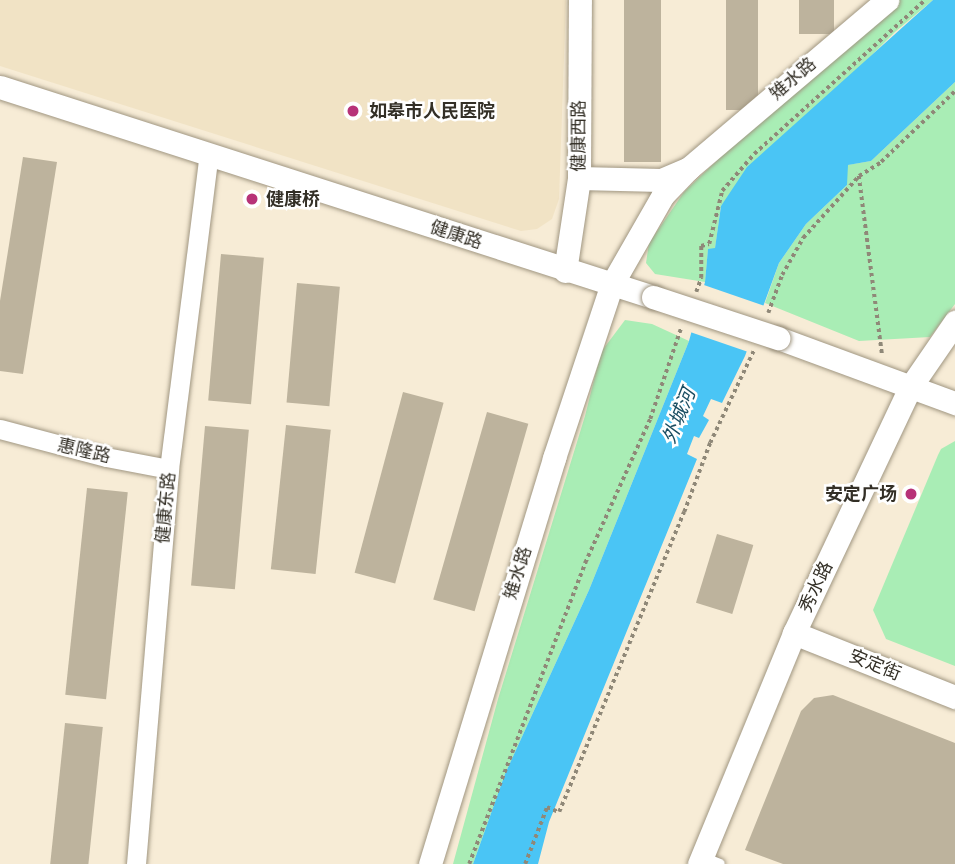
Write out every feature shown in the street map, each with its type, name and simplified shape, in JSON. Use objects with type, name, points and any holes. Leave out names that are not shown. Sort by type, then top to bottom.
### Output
[{"type":"street","name":"健康西路","points":[[565,271],[579,178],[580,0]]},
{"type":"street","name":"雉水路","points":[[430,864],[550,471],[612,284],[663,195],[689,168],[887,0]]},
{"type":"street","name":"健康路","points":[[0,87],[565,271],[653,297],[955,402]]},
{"type":"street","name":"健康东路","points":[[136,864],[169,469],[209,154]]},
{"type":"street","name":"雉水路","points":[[579,178],[661,180],[689,168]]},
{"type":"street","name":"秀水路","points":[[707,862],[794,633],[911,386],[955,322]]},
{"type":"street","name":"惠隆路","points":[[0,429],[106,457],[169,469]]},
{"type":"street","name":"安定街","points":[[794,633],[955,697]]},
{"type":"path","points":[[691,303],[701,278],[701,246],[709,244],[722,191],[754,154],[925,0]]},
{"type":"path","points":[[767,314],[782,275],[803,238],[859,176],[881,162],[955,91]]},
{"type":"path","points":[[859,176],[885,377]]},
{"type":"path","points":[[468,864],[585,563],[650,419],[686,316]]},
{"type":"path","points":[[525,864],[547,807],[559,812],[710,443],[768,339]]},
{"type":"shaded area","name":"如皋市人民医院","points":[[0,0],[566,0],[559,199],[552,219],[537,229],[521,231],[0,66]]},
{"type":"green space","points":[[895,0],[933,0],[895,32],[721,206],[715,249],[708,250],[705,282],[655,274],[646,263],[649,243],[684,192],[826,56]]},
{"type":"green space","points":[[955,82],[955,304],[930,337],[859,341],[765,303],[779,263],[806,224],[847,185],[847,165],[871,161]]},
{"type":"green space","points":[[625,320],[652,324],[689,341],[589,590],[505,774],[473,864],[453,864],[498,699],[585,416],[601,352]]},
{"type":"green space","points":[[955,441],[955,666],[886,639],[873,610],[938,455],[941,449]]},
{"type":"water","name":"外城河","points":[[933,0],[955,0],[955,82],[871,161],[848,165],[847,185],[806,224],[779,263],[745,356],[722,403],[711,399],[703,416],[709,420],[699,438],[694,436],[687,454],[697,459],[549,822],[538,864],[473,864],[505,774],[589,590],[689,341],[705,282],[708,249],[715,248],[721,206],[747,167]]},
{"type":"pier","points":[[701,284],[767,307],[751,353],[685,330]]},
{"type":"building","points":[[624,0],[661,0],[661,162],[624,162]]},
{"type":"building","points":[[726,0],[758,0],[758,110],[726,110]]},
{"type":"building","points":[[799,0],[834,0],[834,34],[799,34]]},
{"type":"building","points":[[23,157],[57,162],[23,374],[0,371],[0,301]]},
{"type":"building","points":[[221,254],[264,258],[251,404],[208,400]]},
{"type":"building","points":[[297,283],[340,287],[329,406],[287,403]]},
{"type":"building","points":[[403,392],[444,403],[395,583],[355,573]]},
{"type":"building","points":[[487,412],[528,424],[475,611],[433,599]]},
{"type":"building","points":[[286,425],[331,430],[316,574],[271,569]]},
{"type":"building","points":[[205,426],[249,430],[235,589],[191,585]]},
{"type":"building","points":[[87,488],[128,492],[106,699],[65,695]]},
{"type":"building","points":[[717,534],[753,545],[732,614],[696,603]]},
{"type":"building","points":[[833,695],[955,743],[955,864],[783,864],[745,850],[801,711],[814,698]]},
{"type":"building","points":[[65,723],[103,727],[88,864],[50,864]]},
{"type":"place","name":"如皋市人民医院","points":[[353,111]]},
{"type":"place","name":"健康桥","points":[[252,199]]},
{"type":"place","name":"安定广场","points":[[911,494]]}]
